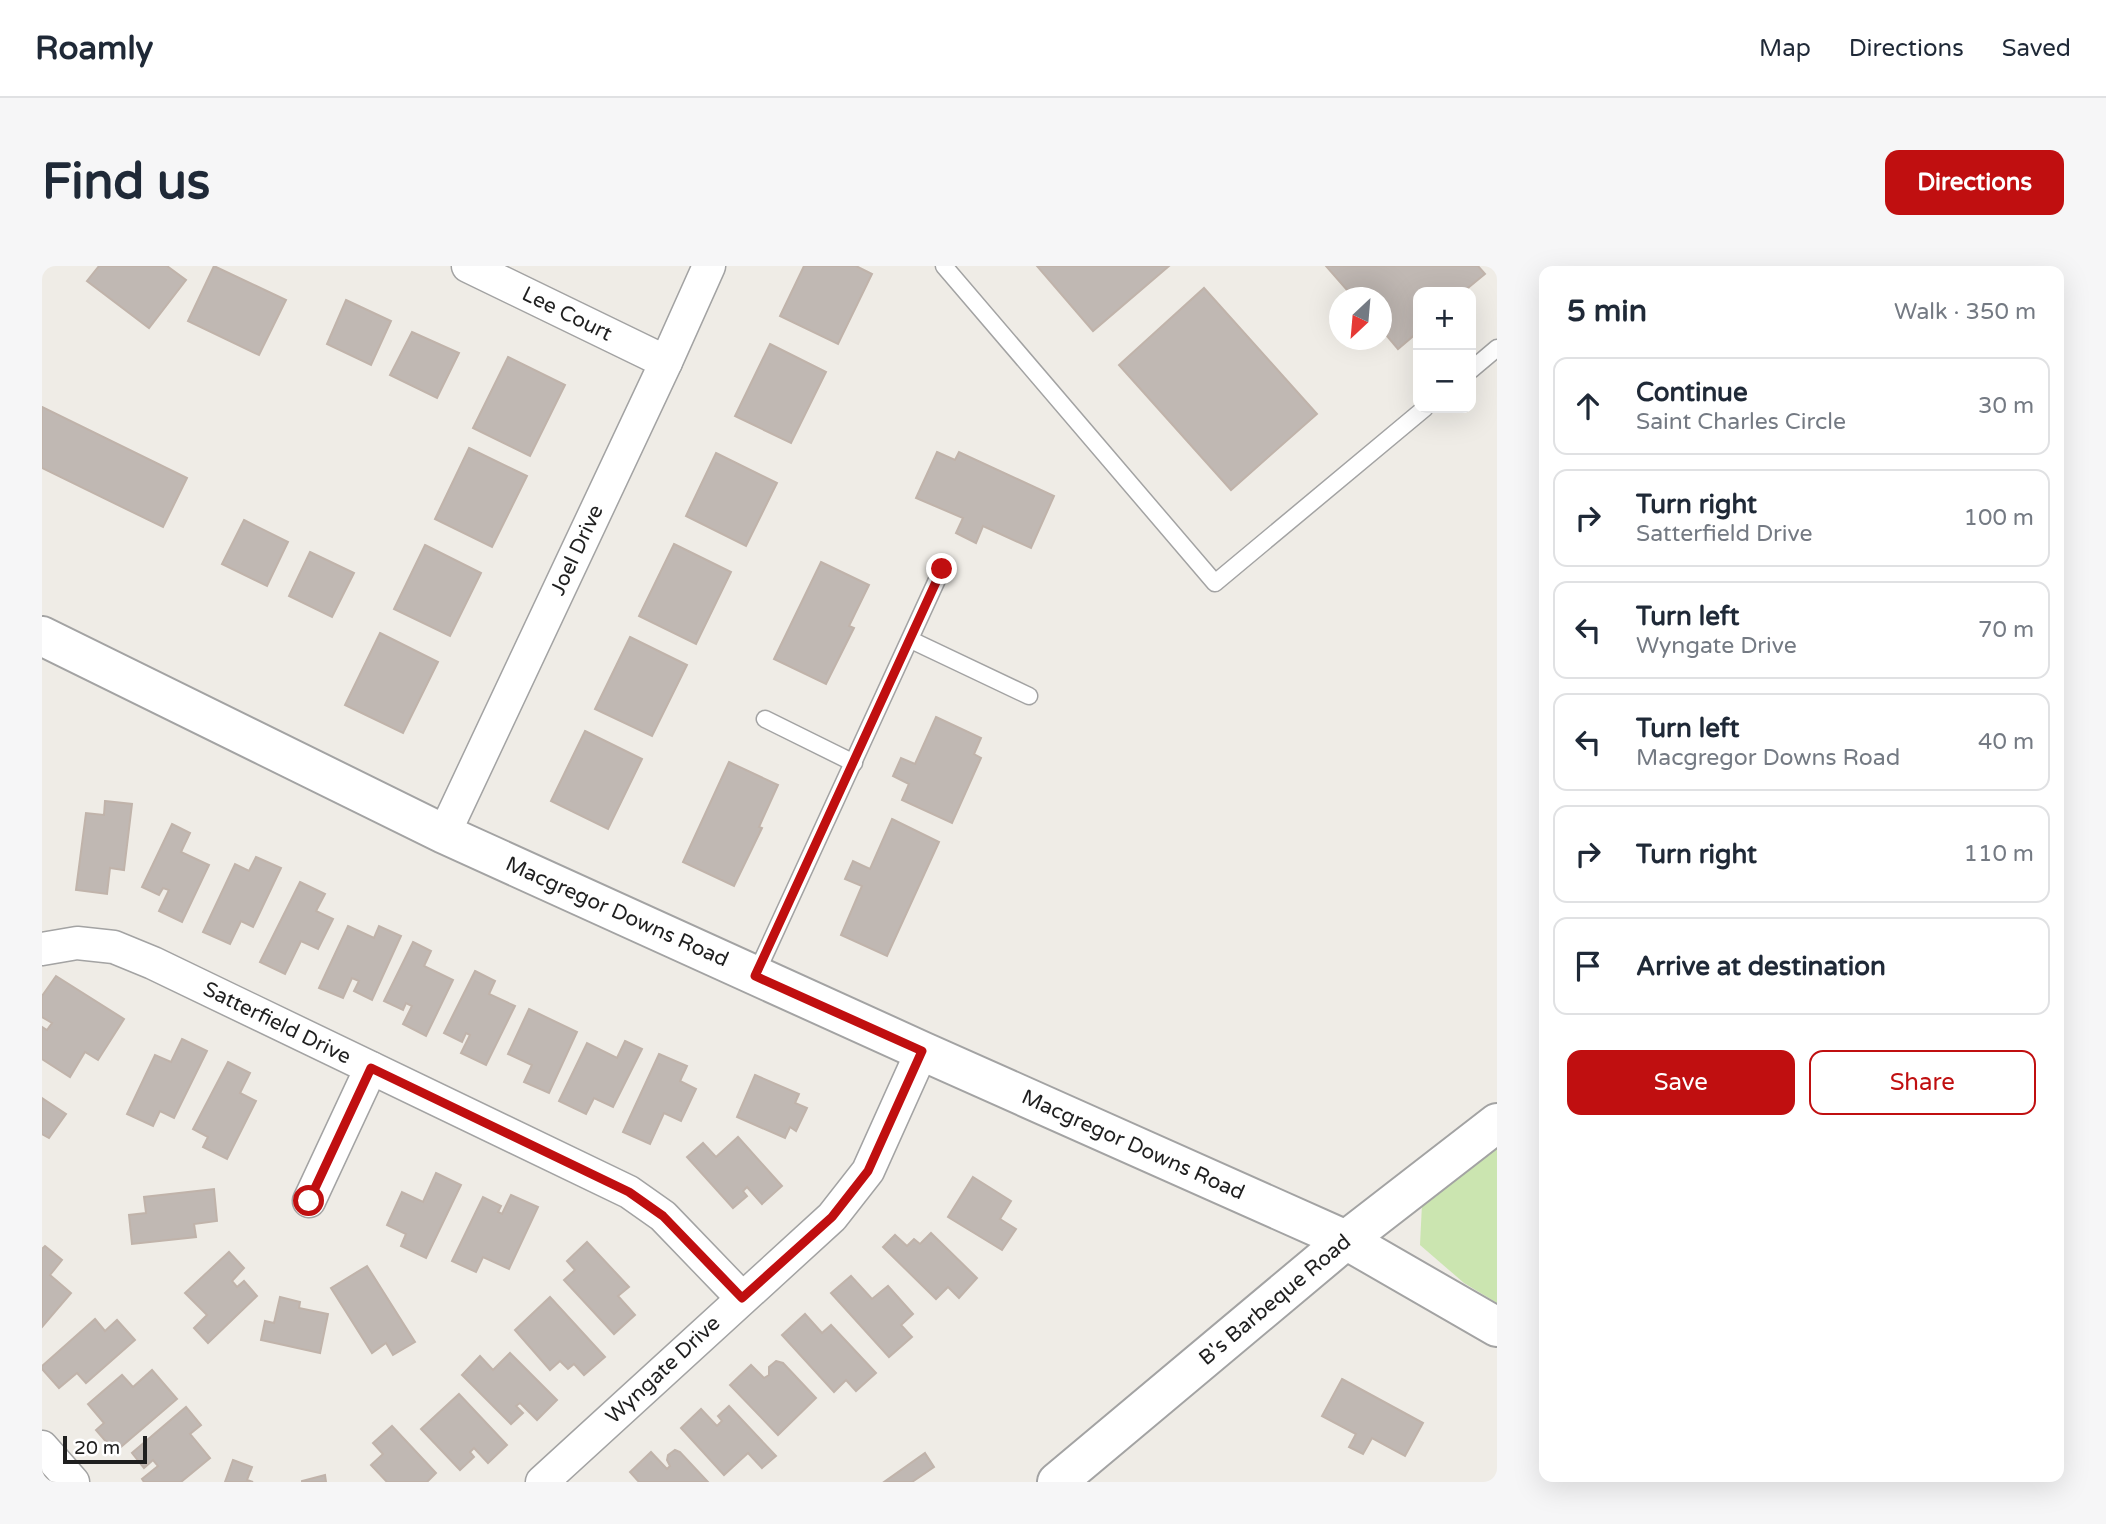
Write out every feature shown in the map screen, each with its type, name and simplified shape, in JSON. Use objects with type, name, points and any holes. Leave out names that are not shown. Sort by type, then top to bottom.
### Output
[{"type":"street","name":"Lee Court","points":[[468,266],[666,362]]},
{"type":"street","name":"Joel Drive","points":[[444,834],[709,266]]},
{"type":"street","name":"Macgregor Downs Road","points":[[42,636],[444,834],[1346,1240],[1497,1326]]},
{"type":"street","name":"Satterfield Drive","points":[[42,949],[77,943],[114,947],[629,1192],[663,1216],[742,1298]]},
{"type":"street","name":"Wyngate Drive","points":[[542,1482],[832,1217],[868,1171],[922,1051]]},
{"type":"street","points":[[309,1201],[371,1068]]},
{"type":"street","name":"B's Barbeque Road","points":[[1057,1482],[1346,1240],[1497,1124]]},
{"type":"street","points":[[42,1447],[73,1482]]},
{"type":"lane","points":[[944,266],[1215,583],[1419,413]]},
{"type":"lane","points":[[1476,366],[1497,348]]},
{"type":"lane","points":[[755,976],[942,569]]},
{"type":"lane","points":[[911,639],[1029,696]]},
{"type":"lane","points":[[765,719],[854,763]]},
{"type":"green space","points":[[1497,1142],[1497,1303],[1464,1283],[1420,1245],[1422,1204]]},
{"type":"building","points":[[99,266],[167,266],[186,280],[149,328],[87,281]]},
{"type":"building","points":[[214,266],[286,300],[259,355],[188,321]]},
{"type":"building","points":[[804,266],[856,266],[872,274],[838,344],[780,316]]},
{"type":"building","points":[[1037,266],[1169,266],[1093,331]]},
{"type":"building","points":[[1326,266],[1478,266],[1485,274],[1469,287],[1413,287],[1413,336],[1398,349],[1392,342],[1392,287],[1344,287]]},
{"type":"building","points":[[1204,288],[1317,414],[1231,490],[1119,365]]},
{"type":"building","points":[[346,300],[391,321],[371,365],[327,344]]},
{"type":"building","points":[[412,332],[459,353],[437,398],[390,375]]},
{"type":"building","points":[[770,344],[826,372],[791,443],[735,416]]},
{"type":"building","points":[[508,357],[565,385],[530,456],[473,428]]},
{"type":"building","points":[[42,407],[187,478],[163,527],[42,468]]},
{"type":"building","points":[[469,448],[527,476],[492,547],[435,519]]},
{"type":"building","points":[[937,452],[955,460],[959,452],[1054,496],[1031,548],[983,526],[976,543],[956,533],[963,518],[916,498]]},
{"type":"building","points":[[716,453],[777,483],[746,546],[686,516]]},
{"type":"building","points":[[244,520],[288,542],[267,586],[222,564]]},
{"type":"building","points":[[674,544],[731,572],[696,644],[639,616]]},
{"type":"building","points":[[425,545],[481,573],[450,636],[394,609]]},
{"type":"building","points":[[310,552],[354,573],[332,617],[289,596]]},
{"type":"building","points":[[821,562],[869,585],[849,626],[854,628],[826,684],[774,659]]},
{"type":"building","points":[[380,633],[438,662],[403,733],[345,705]]},
{"type":"building","points":[[630,637],[687,665],[652,736],[595,709]]},
{"type":"building","points":[[936,717],[981,738],[974,754],[981,758],[952,823],[902,800],[909,784],[893,776],[901,758],[915,764]]},
{"type":"building","points":[[585,731],[642,759],[608,829],[551,801]]},
{"type":"building","points":[[729,762],[778,785],[759,827],[762,828],[734,886],[683,862]]},
{"type":"building","points":[[105,801],[132,804],[124,870],[110,868],[107,894],[76,890],[86,813],[104,815]]},
{"type":"building","points":[[892,819],[939,842],[887,956],[841,935],[862,886],[845,879],[853,861],[870,869]]},
{"type":"building","points":[[172,824],[190,833],[181,852],[209,865],[182,922],[159,911],[169,890],[163,888],[159,895],[142,887]]},
{"type":"building","points":[[256,857],[281,868],[253,927],[241,921],[230,944],[203,932],[235,864],[249,871]]},
{"type":"building","points":[[300,882],[325,894],[316,911],[333,919],[318,949],[301,941],[285,974],[260,962]]},
{"type":"building","points":[[348,926],[374,938],[379,926],[401,936],[372,1000],[354,991],[359,981],[352,978],[343,998],[319,988]]},
{"type":"building","points":[[413,942],[431,951],[424,966],[453,980],[426,1036],[403,1024],[412,1006],[406,1003],[403,1010],[384,1001]]},
{"type":"building","points":[[475,971],[495,981],[489,994],[515,1006],[486,1065],[461,1053],[470,1035],[466,1033],[462,1042],[444,1033]]},
{"type":"building","points":[[56,976],[124,1019],[98,1060],[85,1052],[70,1077],[42,1059],[42,1027],[47,1030],[52,1023],[42,1017],[42,996]]},
{"type":"building","points":[[529,1009],[577,1032],[549,1093],[524,1082],[532,1065],[508,1054]]},
{"type":"building","points":[[182,1039],[207,1051],[174,1118],[160,1111],[153,1126],[127,1114],[155,1055],[171,1062]]},
{"type":"building","points":[[625,1041],[642,1049],[613,1107],[594,1098],[586,1114],[559,1101],[587,1043],[617,1058]]},
{"type":"building","points":[[659,1054],[687,1066],[680,1081],[696,1089],[681,1121],[664,1113],[650,1144],[623,1132]]},
{"type":"building","points":[[228,1062],[250,1073],[240,1093],[256,1101],[227,1159],[203,1147],[208,1137],[193,1129]]},
{"type":"building","points":[[755,1075],[799,1094],[795,1103],[807,1108],[796,1131],[790,1127],[785,1138],[737,1117]]},
{"type":"building","points":[[42,1098],[66,1114],[49,1138],[42,1134]]},
{"type":"building","points":[[738,1137],[782,1186],[762,1204],[747,1187],[743,1191],[747,1196],[733,1208],[687,1157],[703,1143],[716,1157]]},
{"type":"building","points":[[436,1173],[461,1185],[426,1258],[401,1246],[406,1234],[387,1225],[402,1192],[423,1202]]},
{"type":"building","points":[[973,1177],[1011,1201],[1000,1219],[1016,1229],[1002,1250],[948,1217]]},
{"type":"building","points":[[214,1189],[217,1221],[194,1224],[196,1237],[132,1244],[129,1215],[146,1213],[144,1197]]},
{"type":"building","points":[[511,1195],[538,1207],[509,1269],[483,1257],[476,1272],[452,1261],[483,1197],[501,1206],[498,1212],[502,1214]]},
{"type":"building","points":[[931,1233],[977,1278],[959,1298],[948,1287],[936,1299],[883,1247],[895,1235],[907,1246],[914,1239],[920,1244]]},
{"type":"building","points":[[587,1242],[629,1287],[618,1296],[635,1315],[614,1334],[564,1280],[575,1270],[567,1261]]},
{"type":"building","points":[[45,1246],[62,1260],[50,1275],[71,1293],[42,1327],[42,1249]]},
{"type":"building","points":[[229,1252],[244,1268],[232,1281],[237,1287],[244,1281],[257,1296],[208,1343],[194,1328],[207,1315],[185,1293]]},
{"type":"building","points":[[367,1266],[415,1342],[393,1355],[386,1343],[372,1353],[331,1288]]},
{"type":"building","points":[[851,1276],[872,1299],[888,1286],[913,1314],[901,1325],[912,1337],[889,1357],[831,1293]]},
{"type":"building","points":[[280,1297],[300,1302],[299,1308],[328,1314],[320,1353],[261,1340],[265,1321],[274,1323]]},
{"type":"building","points":[[550,1297],[605,1357],[584,1375],[574,1364],[568,1369],[560,1361],[550,1370],[515,1330]]},
{"type":"building","points":[[805,1314],[822,1333],[831,1325],[876,1373],[856,1391],[846,1380],[834,1392],[782,1335]]},
{"type":"building","points":[[95,1319],[105,1331],[117,1320],[135,1340],[86,1383],[77,1373],[59,1388],[42,1366]]},
{"type":"building","points":[[510,1353],[557,1400],[537,1420],[520,1403],[516,1406],[523,1413],[511,1424],[462,1375],[480,1356],[493,1370]]},
{"type":"building","points":[[776,1361],[783,1363],[816,1398],[778,1435],[730,1385],[751,1365],[764,1378],[769,1375],[769,1367]]},
{"type":"building","points":[[152,1370],[177,1399],[115,1452],[96,1430],[104,1423],[88,1404],[122,1375],[133,1387]]},
{"type":"building","points":[[1342,1379],[1423,1423],[1405,1456],[1372,1438],[1363,1454],[1349,1447],[1356,1434],[1322,1416]]},
{"type":"building","points":[[459,1394],[507,1445],[488,1463],[474,1448],[470,1452],[474,1457],[460,1470],[421,1429]]},
{"type":"building","points":[[729,1406],[776,1456],[762,1468],[748,1453],[724,1475],[681,1428],[701,1409],[717,1426],[722,1421],[718,1416]]},
{"type":"building","points":[[186,1407],[201,1425],[190,1434],[210,1458],[181,1482],[144,1482],[142,1479],[158,1466],[153,1460],[144,1468],[132,1453]]},
{"type":"building","points":[[392,1426],[436,1473],[427,1482],[387,1482],[371,1465],[383,1454],[373,1443]]},
{"type":"building","points":[[675,1450],[708,1482],[639,1482],[630,1472],[651,1452],[667,1469],[670,1466],[668,1455]]},
{"type":"building","points":[[925,1453],[934,1467],[912,1482],[884,1482]]},
{"type":"building","points":[[233,1460],[252,1467],[247,1480],[253,1482],[225,1482]]},
{"type":"building","points":[[325,1475],[326,1482],[302,1482],[302,1481]]},
{"type":"route","points":[[309,1201],[371,1068],[629,1192],[663,1216],[742,1298],[832,1217],[868,1171],[922,1051],[755,976],[942,569]]}]
